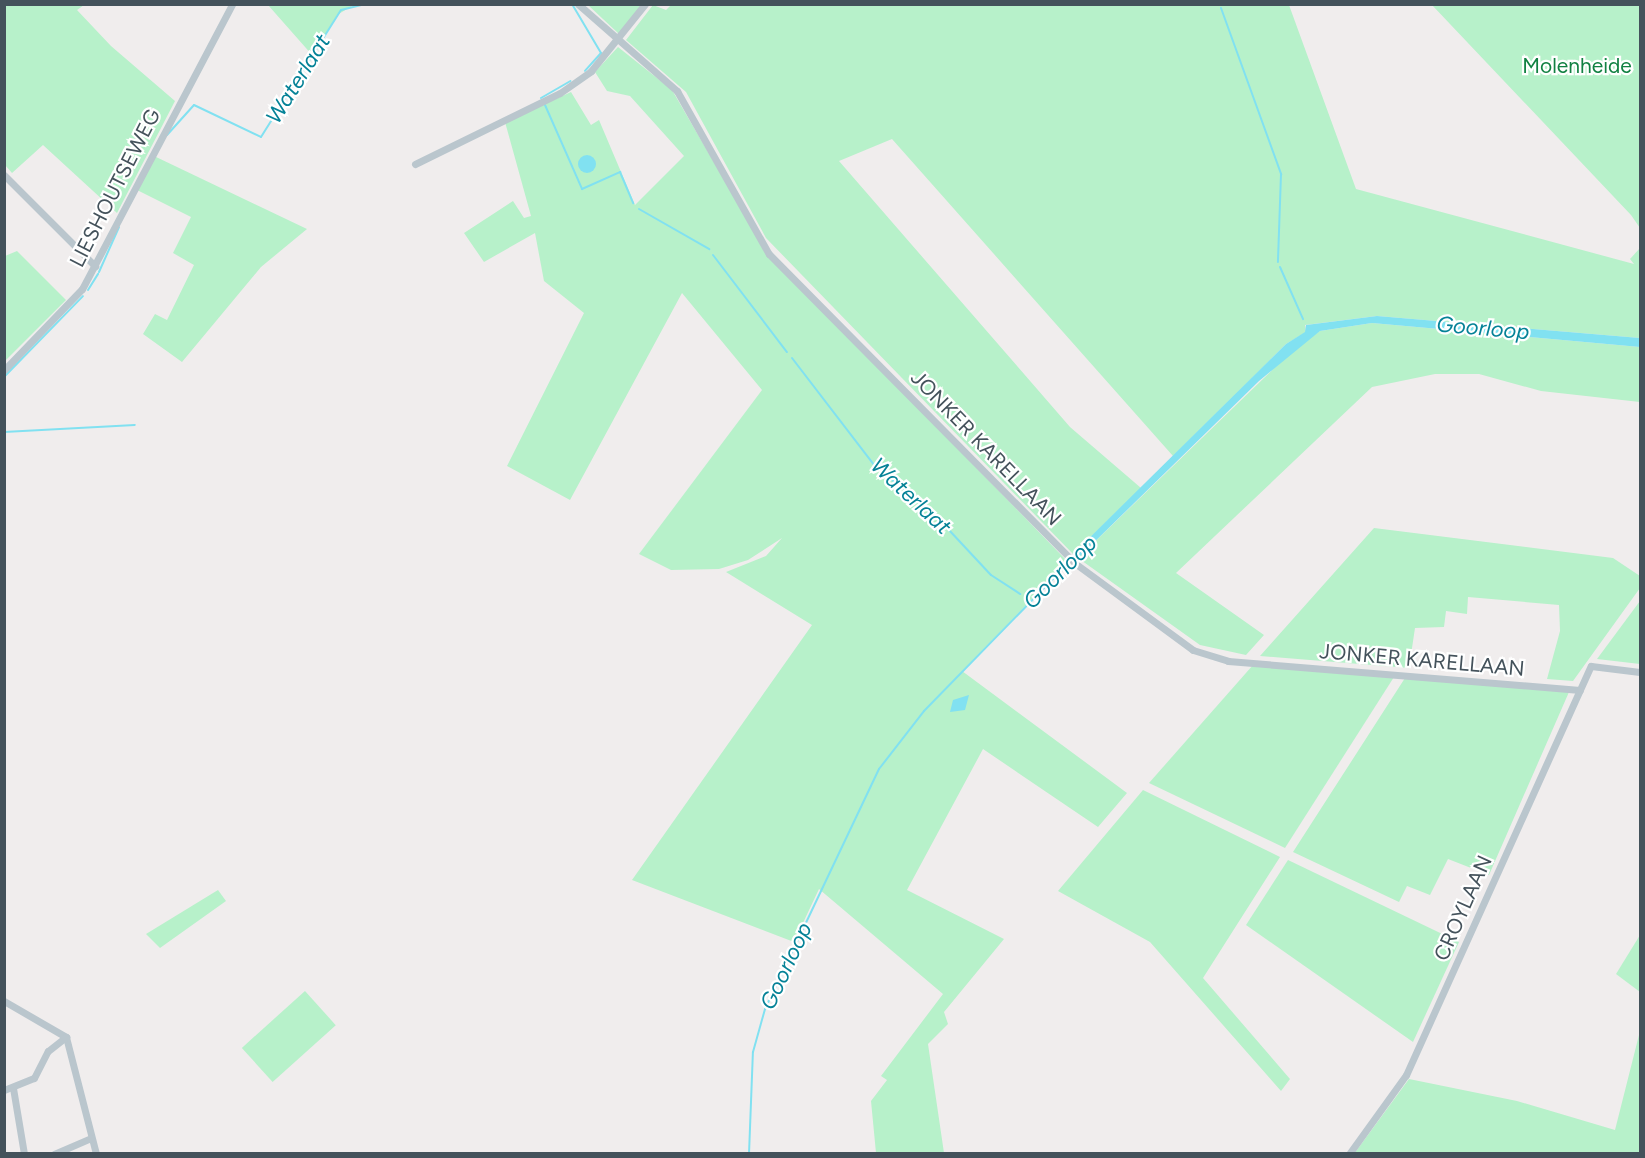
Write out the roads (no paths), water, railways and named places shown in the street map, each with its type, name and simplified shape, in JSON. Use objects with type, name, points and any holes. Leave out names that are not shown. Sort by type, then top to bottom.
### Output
[{"type":"street","name":"LIESHOUTSEWEG","points":[[4,370],[82,289],[232,4]]},
{"type":"street","name":"JONKER KARELLAAN","points":[[578,4],[677,91],[769,254],[1076,564],[1205,656],[1580,690]]},
{"type":"street","points":[[415,164],[560,93],[591,71],[618,41],[645,4]]},
{"type":"street","points":[[4,175],[94,266]]},
{"type":"street","name":"CROYLAAN","points":[[1349,1154],[1406,1075],[1591,666],[1641,672]]},
{"type":"street","points":[[4,1001],[66,1037],[96,1154]]},
{"type":"street","points":[[4,1090],[34,1078],[48,1051],[66,1037]]},
{"type":"street","points":[[13,1088],[24,1154]]},
{"type":"street","points":[[54,1154],[91,1138]]},
{"type":"water","points":[[583,155],[591,155],[596,160],[594,171],[583,173],[578,168],[578,160]]},
{"type":"water","points":[[1377,316],[1640,338],[1640,347],[1372,323],[1320,331],[1259,381],[1078,558],[1073,554],[1286,344],[1305,332],[1306,325]]},
{"type":"water","points":[[969,695],[965,710],[950,712],[953,700]]},
{"type":"waterway","name":"Waterlaat","points":[[167,135],[194,105],[261,137],[341,10],[365,4]]},
{"type":"waterway","name":"Waterlaat","points":[[572,4],[601,53],[585,71]]},
{"type":"waterway","points":[[1221,8],[1281,174],[1278,262]]},
{"type":"waterway","name":"Waterlaat","points":[[541,98],[571,81]]},
{"type":"waterway","name":"Waterlaat","points":[[545,105],[582,189],[620,172],[633,203]]},
{"type":"waterway","name":"Waterlaat","points":[[639,209],[709,249]]},
{"type":"waterway","name":"Waterlaat","points":[[99,272],[119,227]]},
{"type":"waterway","name":"Waterlaat","points":[[713,255],[787,352]]},
{"type":"waterway","points":[[1280,267],[1303,319]]},
{"type":"waterway","name":"Waterlaat","points":[[88,290],[98,274]]},
{"type":"waterway","name":"Waterlaat","points":[[4,377],[83,296]]},
{"type":"waterway","name":"Waterlaat","points":[[792,358],[875,466],[935,515],[991,575],[1020,594]]},
{"type":"waterway","points":[[4,432],[135,425]]},
{"type":"waterway","name":"Goorloop","points":[[749,1154],[753,1052],[765,1009],[879,769],[924,711],[1077,554]]},
{"type":"park label","name":"Molenheide","points":[[1577,66]]}]
